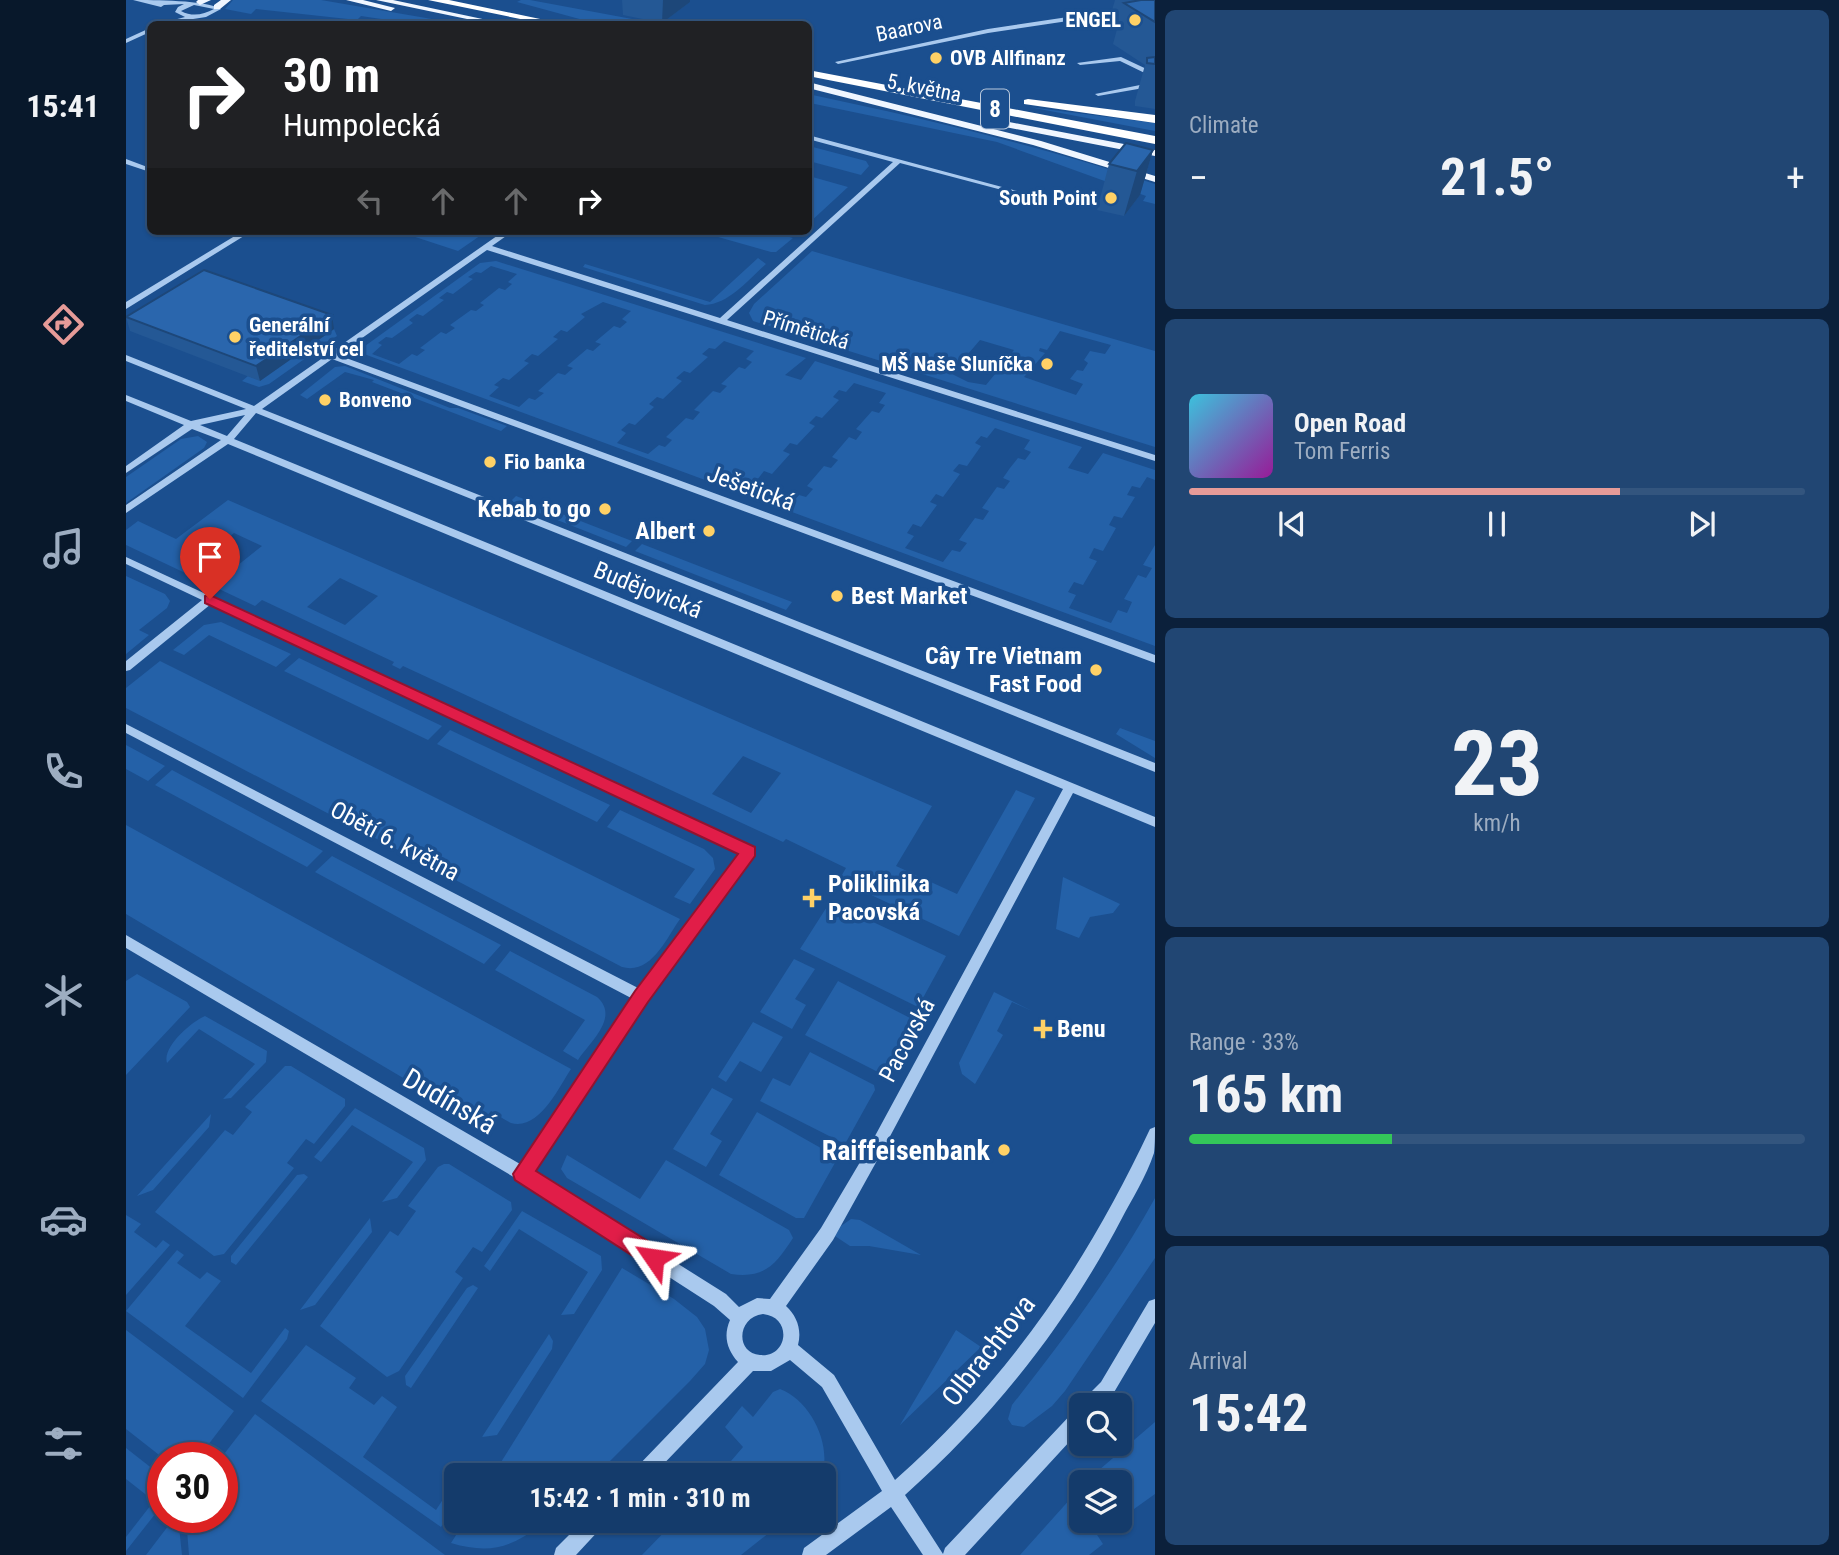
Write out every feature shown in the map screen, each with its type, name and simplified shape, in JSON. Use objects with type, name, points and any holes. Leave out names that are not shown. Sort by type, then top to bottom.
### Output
[{"type":"highway","points":[[433,0],[543,21]]},
{"type":"highway","name":"5. května","points":[[812,74],[1155,140]]},
{"type":"highway","points":[[835,78],[1155,119]]},
{"type":"main road","points":[[217,7],[227,0]]},
{"type":"main road","points":[[350,0],[394,9],[447,13]]},
{"type":"main road","points":[[380,0],[487,21]]},
{"type":"main road","points":[[812,86],[1037,143],[1155,179]]},
{"type":"main road","name":"5. května","points":[[812,86],[1155,153]]},
{"type":"street","points":[[136,0],[155,3],[200,2],[217,7],[213,13],[177,21]]},
{"type":"street","points":[[168,21],[178,12],[200,2]]},
{"type":"street","points":[[155,3],[178,12],[199,16]]},
{"type":"street","name":"Baarova","points":[[838,62],[963,35],[1155,6]]},
{"type":"street","points":[[126,41],[147,31]]},
{"type":"street","points":[[1080,63],[1121,59],[1155,76]]},
{"type":"street","points":[[1098,94],[1155,84]]},
{"type":"street","points":[[812,139],[1032,196]]},
{"type":"street","points":[[126,161],[147,169]]},
{"type":"street","points":[[720,321],[898,161]]},
{"type":"street","points":[[126,306],[241,235]]},
{"type":"street","points":[[126,510],[229,439],[254,410],[503,235]]},
{"type":"street","name":"Přímětická","points":[[486,247],[1155,458]]},
{"type":"street","name":"Ješetická","points":[[332,356],[1155,659]]},
{"type":"street","name":"Budějovická","points":[[126,358],[1155,768]]},
{"type":"street","name":"Budějovická","points":[[126,398],[1155,822]]},
{"type":"street","points":[[126,470],[192,424],[254,410]]},
{"type":"street","points":[[126,560],[749,852],[642,997],[523,1174]]},
{"type":"street","points":[[126,667],[210,599]]},
{"type":"street","name":"Obětí 6. května","points":[[126,727],[642,997]]},
{"type":"street","name":"Pacovská","points":[[774,1308],[827,1234],[874,1152],[1070,786]]},
{"type":"street","name":"Dudínská","points":[[126,941],[523,1174],[720,1300],[739,1318]]},
{"type":"street","name":"Olbrachtova","points":[[811,1555],[893,1493],[954,1437],[1024,1356],[1107,1235],[1155,1134]]},
{"type":"street","points":[[755,1307],[774,1308],[788,1321],[791,1330],[790,1349],[778,1362],[769,1365],[751,1361],[737,1347],[735,1336],[739,1318],[755,1307]]},
{"type":"street","points":[[1102,1393],[1155,1307]]},
{"type":"street","points":[[790,1349],[828,1381],[893,1493],[934,1555]]},
{"type":"street","points":[[653,1463],[751,1361]]},
{"type":"street","points":[[952,1555],[1069,1429]]},
{"type":"street","points":[[563,1555],[584,1533]]},
{"type":"shaded area","points":[[233,0],[321,0],[444,21],[395,21],[361,16],[357,20],[256,9],[251,14],[225,9]]},
{"type":"shaded area","points":[[530,0],[643,21],[587,21],[517,2]]},
{"type":"shaded area","points":[[812,95],[983,134],[1112,170],[1155,184],[1155,204],[1143,201],[1146,196],[997,142],[812,103]]},
{"type":"shaded area","points":[[1029,107],[1155,123],[1155,131]]},
{"type":"shaded area","points":[[812,147],[866,161],[869,166],[861,175],[812,162]]},
{"type":"shaded area","points":[[812,177],[848,187],[812,220]]},
{"type":"shaded area","points":[[409,235],[481,235],[458,251]]},
{"type":"shaded area","points":[[711,235],[783,235],[793,238],[776,252]]},
{"type":"shaded area","points":[[812,251],[1155,351],[1155,447],[753,321],[749,313],[754,304]],"holes":[[[1060,331],[1111,345],[1105,354],[1090,351],[1084,360],[1088,363],[1083,371],[1077,370],[1070,379],[1083,384],[1076,395],[1024,377],[1045,353],[1039,351],[1040,348],[1047,350]],[[980,340],[1014,350],[1003,364],[1007,366],[1000,368],[986,385],[968,382],[952,374],[957,368],[953,366]]]},
{"type":"shaded area","points":[[758,258],[766,264],[745,284],[730,296],[714,304],[705,305],[583,267],[585,264],[710,302]]},
{"type":"shaded area","points":[[496,261],[806,358],[785,375],[801,380],[815,361],[1082,447],[1068,468],[1088,474],[1103,453],[1155,470],[1155,480],[1147,477],[1140,488],[1132,486],[1127,495],[1135,497],[1122,518],[1114,516],[1109,525],[1116,528],[1103,551],[1094,548],[1089,558],[1097,561],[1083,585],[1074,582],[1068,592],[1076,595],[1069,608],[1111,623],[1118,610],[1127,613],[1132,602],[1124,599],[1138,575],[1146,578],[1152,568],[1143,565],[1155,545],[1155,646],[364,354],[365,346],[480,263]],"holes":[[[491,266],[517,274],[508,282],[512,284],[505,290],[499,288],[480,303],[484,305],[476,311],[471,310],[450,325],[455,328],[446,334],[441,332],[420,348],[425,350],[417,356],[412,354],[399,364],[372,354],[382,345],[378,343],[386,337],[392,338],[413,323],[409,320],[417,314],[423,316],[444,300],[439,298],[447,292],[453,294],[473,279],[468,277],[476,272],[481,273]],[[603,302],[631,311],[622,319],[627,322],[620,328],[614,326],[595,342],[601,344],[593,351],[587,349],[567,366],[573,368],[565,375],[558,373],[538,391],[544,393],[535,400],[529,398],[519,407],[489,396],[499,387],[494,385],[503,378],[509,380],[529,363],[524,361],[532,354],[538,356],[558,339],[553,337],[561,330],[567,332],[585,317],[581,314]],[[724,341],[754,351],[746,359],[752,362],[745,369],[739,367],[721,384],[727,386],[720,393],[713,391],[694,410],[700,412],[693,420],[686,418],[666,437],[672,440],[665,447],[659,445],[648,454],[617,443],[626,433],[621,430],[629,423],[635,425],[654,407],[649,404],[657,397],[663,399],[682,381],[676,378],[684,371],[690,373],[708,357],[702,354],[709,348],[715,349]],[[854,383],[886,393],[879,403],[885,405],[879,413],[872,411],[856,429],[862,432],[856,440],[849,437],[832,457],[838,460],[831,468],[824,466],[807,486],[813,489],[806,497],[799,495],[789,506],[755,493],[764,482],[757,480],[764,471],[772,474],[790,454],[783,451],[790,443],[797,445],[815,426],[809,423],[816,416],[822,418],[839,400],[833,397],[839,390],[846,392]],[[995,428],[1030,440],[1024,449],[1031,452],[1025,460],[1018,458],[1010,468],[1003,478],[1010,481],[1004,489],[997,487],[982,508],[989,511],[983,520],[975,518],[959,540],[967,543],[960,552],[952,550],[943,562],[905,548],[914,536],[907,533],[913,524],[921,527],[937,505],[930,502],[936,494],[943,497],[960,474],[953,471],[959,464],[967,466],[981,446],[975,443],[981,436],[987,438]]]},
{"type":"shaded area","points":[[334,329],[337,336],[269,384],[259,387],[242,381],[248,376],[260,380]]},
{"type":"shaded area","points":[[345,366],[450,408],[458,408],[507,426],[501,431],[372,382],[374,380],[345,372],[307,399],[300,395],[335,367]]},
{"type":"shaded area","points":[[198,436],[207,442],[204,448],[126,503],[126,477],[181,439]]},
{"type":"shaded area","points":[[516,496],[632,541],[626,547],[514,503],[512,500]]},
{"type":"shaded area","points":[[228,500],[932,806],[896,866],[957,894],[1016,790],[1035,798],[959,936],[839,880],[846,868],[786,839],[783,842],[403,666],[400,669],[392,665],[394,662],[262,600],[255,606],[126,545],[126,530],[138,521],[176,539]],"holes":[[[234,533],[262,546],[233,569],[205,557]],[[340,578],[378,596],[345,625],[307,607]],[[743,756],[781,773],[751,813],[712,794]]]},
{"type":"shaded area","points":[[642,544],[792,602],[786,610],[635,551]]},
{"type":"shaded area","points":[[126,576],[165,594],[170,601],[167,608],[139,630],[149,635],[126,654]]},
{"type":"shaded area","points":[[221,622],[291,654],[276,667],[209,635],[184,655],[173,650],[204,625]]},
{"type":"shaded area","points":[[299,658],[442,726],[428,740],[284,671]]},
{"type":"shaded area","points":[[160,661],[680,919],[657,954],[649,961],[632,968],[622,967],[126,708],[126,688]]},
{"type":"shaded area","points":[[1120,728],[1155,741],[1155,758],[1116,734]]},
{"type":"shaded area","points":[[450,730],[610,805],[597,822],[437,744]]},
{"type":"shaded area","points":[[126,745],[165,766],[148,781],[126,769]]},
{"type":"shaded area","points":[[172,770],[323,851],[307,867],[155,785]]},
{"type":"shaded area","points":[[620,810],[704,849],[713,858],[715,869],[690,904],[674,897],[695,869],[607,827]]},
{"type":"shaded area","points":[[126,825],[571,1069],[547,1106],[530,1120],[521,1124],[511,1123],[491,1111],[481,1124],[126,914]]},
{"type":"shaded area","points":[[332,856],[501,945],[484,964],[315,872]]},
{"type":"shaded area","points":[[1063,877],[1120,904],[1113,913],[1090,917],[1079,938],[1056,929]]},
{"type":"shaded area","points":[[830,902],[946,956],[918,1007],[800,949]]},
{"type":"shaded area","points":[[510,951],[597,997],[603,1005],[605,1013],[601,1029],[578,1060],[563,1051],[585,1020],[495,970]]},
{"type":"shaded area","points":[[794,959],[815,969],[795,999],[806,1005],[792,1029],[760,1012]]},
{"type":"shaded area","points":[[137,974],[187,1002],[190,1007],[126,1075],[126,981]]},
{"type":"shaded area","points":[[838,981],[912,1019],[885,1072],[878,1072],[805,1035]]},
{"type":"shaded area","points":[[994,992],[1032,1011],[1012,1002],[997,1031],[1003,1035],[975,1084],[962,1074],[959,1063]]},
{"type":"shaded area","points":[[205,1016],[267,1051],[266,1062],[231,1098],[223,1099],[255,1064],[199,1029],[167,1063],[173,1043],[186,1029]]},
{"type":"shaded area","points":[[753,1022],[783,1037],[761,1072],[740,1061],[726,1082],[718,1077]]},
{"type":"shaded area","points":[[810,1052],[874,1085],[875,1090],[845,1144],[760,1101],[773,1078],[790,1086]]},
{"type":"shaded area","points":[[285,1066],[291,1066],[345,1099],[345,1106],[314,1144],[306,1139],[287,1163],[294,1168],[224,1254],[214,1256],[155,1212],[225,1130],[233,1135],[252,1112],[245,1107]]},
{"type":"shaded area","points":[[712,1088],[733,1099],[710,1134],[722,1141],[706,1167],[673,1149]]},
{"type":"shaded area","points":[[355,1108],[424,1148],[426,1160],[397,1198],[382,1202],[413,1162],[352,1125],[321,1162],[314,1157]]},
{"type":"shaded area","points":[[757,1112],[835,1156],[836,1161],[804,1218],[796,1218],[719,1175]]},
{"type":"shaded area","points":[[211,1114],[209,1127],[153,1190],[137,1196]]},
{"type":"shaded area","points":[[567,1155],[640,1199],[666,1160],[789,1230],[793,1238],[768,1268],[753,1274],[731,1274],[567,1178],[561,1169]]},
{"type":"shaded area","points":[[449,1164],[511,1202],[512,1210],[482,1252],[473,1247],[455,1272],[463,1278],[399,1371],[387,1377],[320,1326],[390,1231],[398,1236],[416,1211],[408,1206],[438,1167]]},
{"type":"shaded area","points":[[304,1174],[308,1177],[236,1265],[231,1262],[231,1256],[297,1175]]},
{"type":"shaded area","points":[[1155,1198],[1155,1258],[1065,1391],[1052,1406],[1024,1427],[1012,1425],[1008,1419],[1012,1405],[1088,1304]]},
{"type":"shaded area","points":[[522,1211],[601,1256],[602,1270],[574,1314],[561,1315],[588,1272],[519,1229],[490,1271],[484,1266]]},
{"type":"shaded area","points":[[126,1215],[141,1224],[134,1232],[156,1248],[163,1240],[170,1245],[126,1295]]},
{"type":"shaded area","points":[[370,1218],[372,1232],[315,1305],[300,1310]]},
{"type":"shaded area","points":[[851,1219],[860,1220],[921,1255],[869,1246],[850,1246],[835,1236],[841,1226]]},
{"type":"shaded area","points":[[177,1250],[184,1255],[177,1263],[200,1279],[207,1272],[221,1281],[185,1326],[251,1373],[285,1328],[289,1331],[287,1339],[243,1398],[126,1311]]},
{"type":"shaded area","points":[[622,1268],[674,1299],[697,1317],[705,1329],[709,1350],[705,1364],[608,1463],[500,1463]]},
{"type":"shaded area","points":[[473,1285],[478,1288],[411,1388],[406,1385],[405,1376],[467,1288]]},
{"type":"shaded area","points":[[126,1330],[234,1411],[210,1442],[147,1442],[147,1445],[126,1429]]},
{"type":"shaded area","points":[[956,1330],[981,1347],[900,1425]]},
{"type":"shaded area","points":[[549,1334],[553,1341],[552,1349],[497,1435],[482,1437]]},
{"type":"shaded area","points":[[306,1345],[356,1378],[349,1388],[374,1405],[382,1396],[397,1407],[363,1457],[436,1510],[444,1498],[444,1522],[441,1527],[261,1401]]},
{"type":"shaded area","points":[[780,1389],[791,1395],[809,1413],[821,1437],[824,1463],[729,1463],[743,1447],[725,1427],[742,1406],[753,1417],[773,1392]]},
{"type":"shaded area","points":[[255,1414],[445,1555],[189,1555],[187,1533],[238,1533],[238,1442],[233,1442]]},
{"type":"shaded area","points":[[1155,1422],[1155,1494],[1132,1510],[1132,1470],[1099,1470],[1115,1456],[1132,1456],[1132,1442]]},
{"type":"shaded area","points":[[126,1448],[147,1464],[147,1496],[126,1479]]},
{"type":"shaded area","points":[[1069,1500],[1069,1533],[1096,1533],[1103,1544],[1089,1555],[1020,1555]]},
{"type":"shaded area","points":[[147,1510],[147,1524],[126,1551],[126,1537]]},
{"type":"shaded area","points":[[163,1533],[180,1533],[182,1555],[146,1555]]},
{"type":"shaded area","points":[[457,1533],[529,1533],[512,1543],[490,1548],[465,1547],[451,1543]]},
{"type":"shaded area","points":[[663,1533],[769,1533],[741,1555],[642,1555]]},
{"type":"building","points":[[1155,0],[1155,22],[1124,3]]},
{"type":"building","points":[[1155,57],[1155,64],[1147,63],[1147,58]]},
{"type":"building","points":[[1126,143],[1153,150],[1137,171],[1109,164]]},
{"type":"building","name":"Generální ředitelství cel","points":[[204,270],[332,315],[256,366],[126,317]]},
{"type":"place","name":"ENGEL","points":[[1135,20]]},
{"type":"place","name":"OVB Allfinanz","points":[[936,58]]},
{"type":"place","name":"South Point","points":[[1111,198]]},
{"type":"place","name":"Generální ředitelství cel","points":[[235,337]]},
{"type":"place","name":"MŠ Naše Sluníčka","points":[[1047,364]]},
{"type":"place","name":"Bonveno","points":[[325,400]]},
{"type":"place","name":"Fio banka","points":[[490,462]]},
{"type":"place","name":"Kebab to go","points":[[605,509]]},
{"type":"place","name":"Albert","points":[[709,531]]},
{"type":"place","name":"Best Market","points":[[837,596]]},
{"type":"place","name":"Cây Tre Vietnam Fast Food","points":[[1096,670]]},
{"type":"place","name":"Poliklinika Pacovská","points":[[812,898]]},
{"type":"place","name":"Benu","points":[[1043,1029]]},
{"type":"place","name":"Raiffeisenbank","points":[[1004,1150]]},
{"type":"route","points":[[210,599],[749,852],[642,997],[523,1174],[654,1258]]}]
